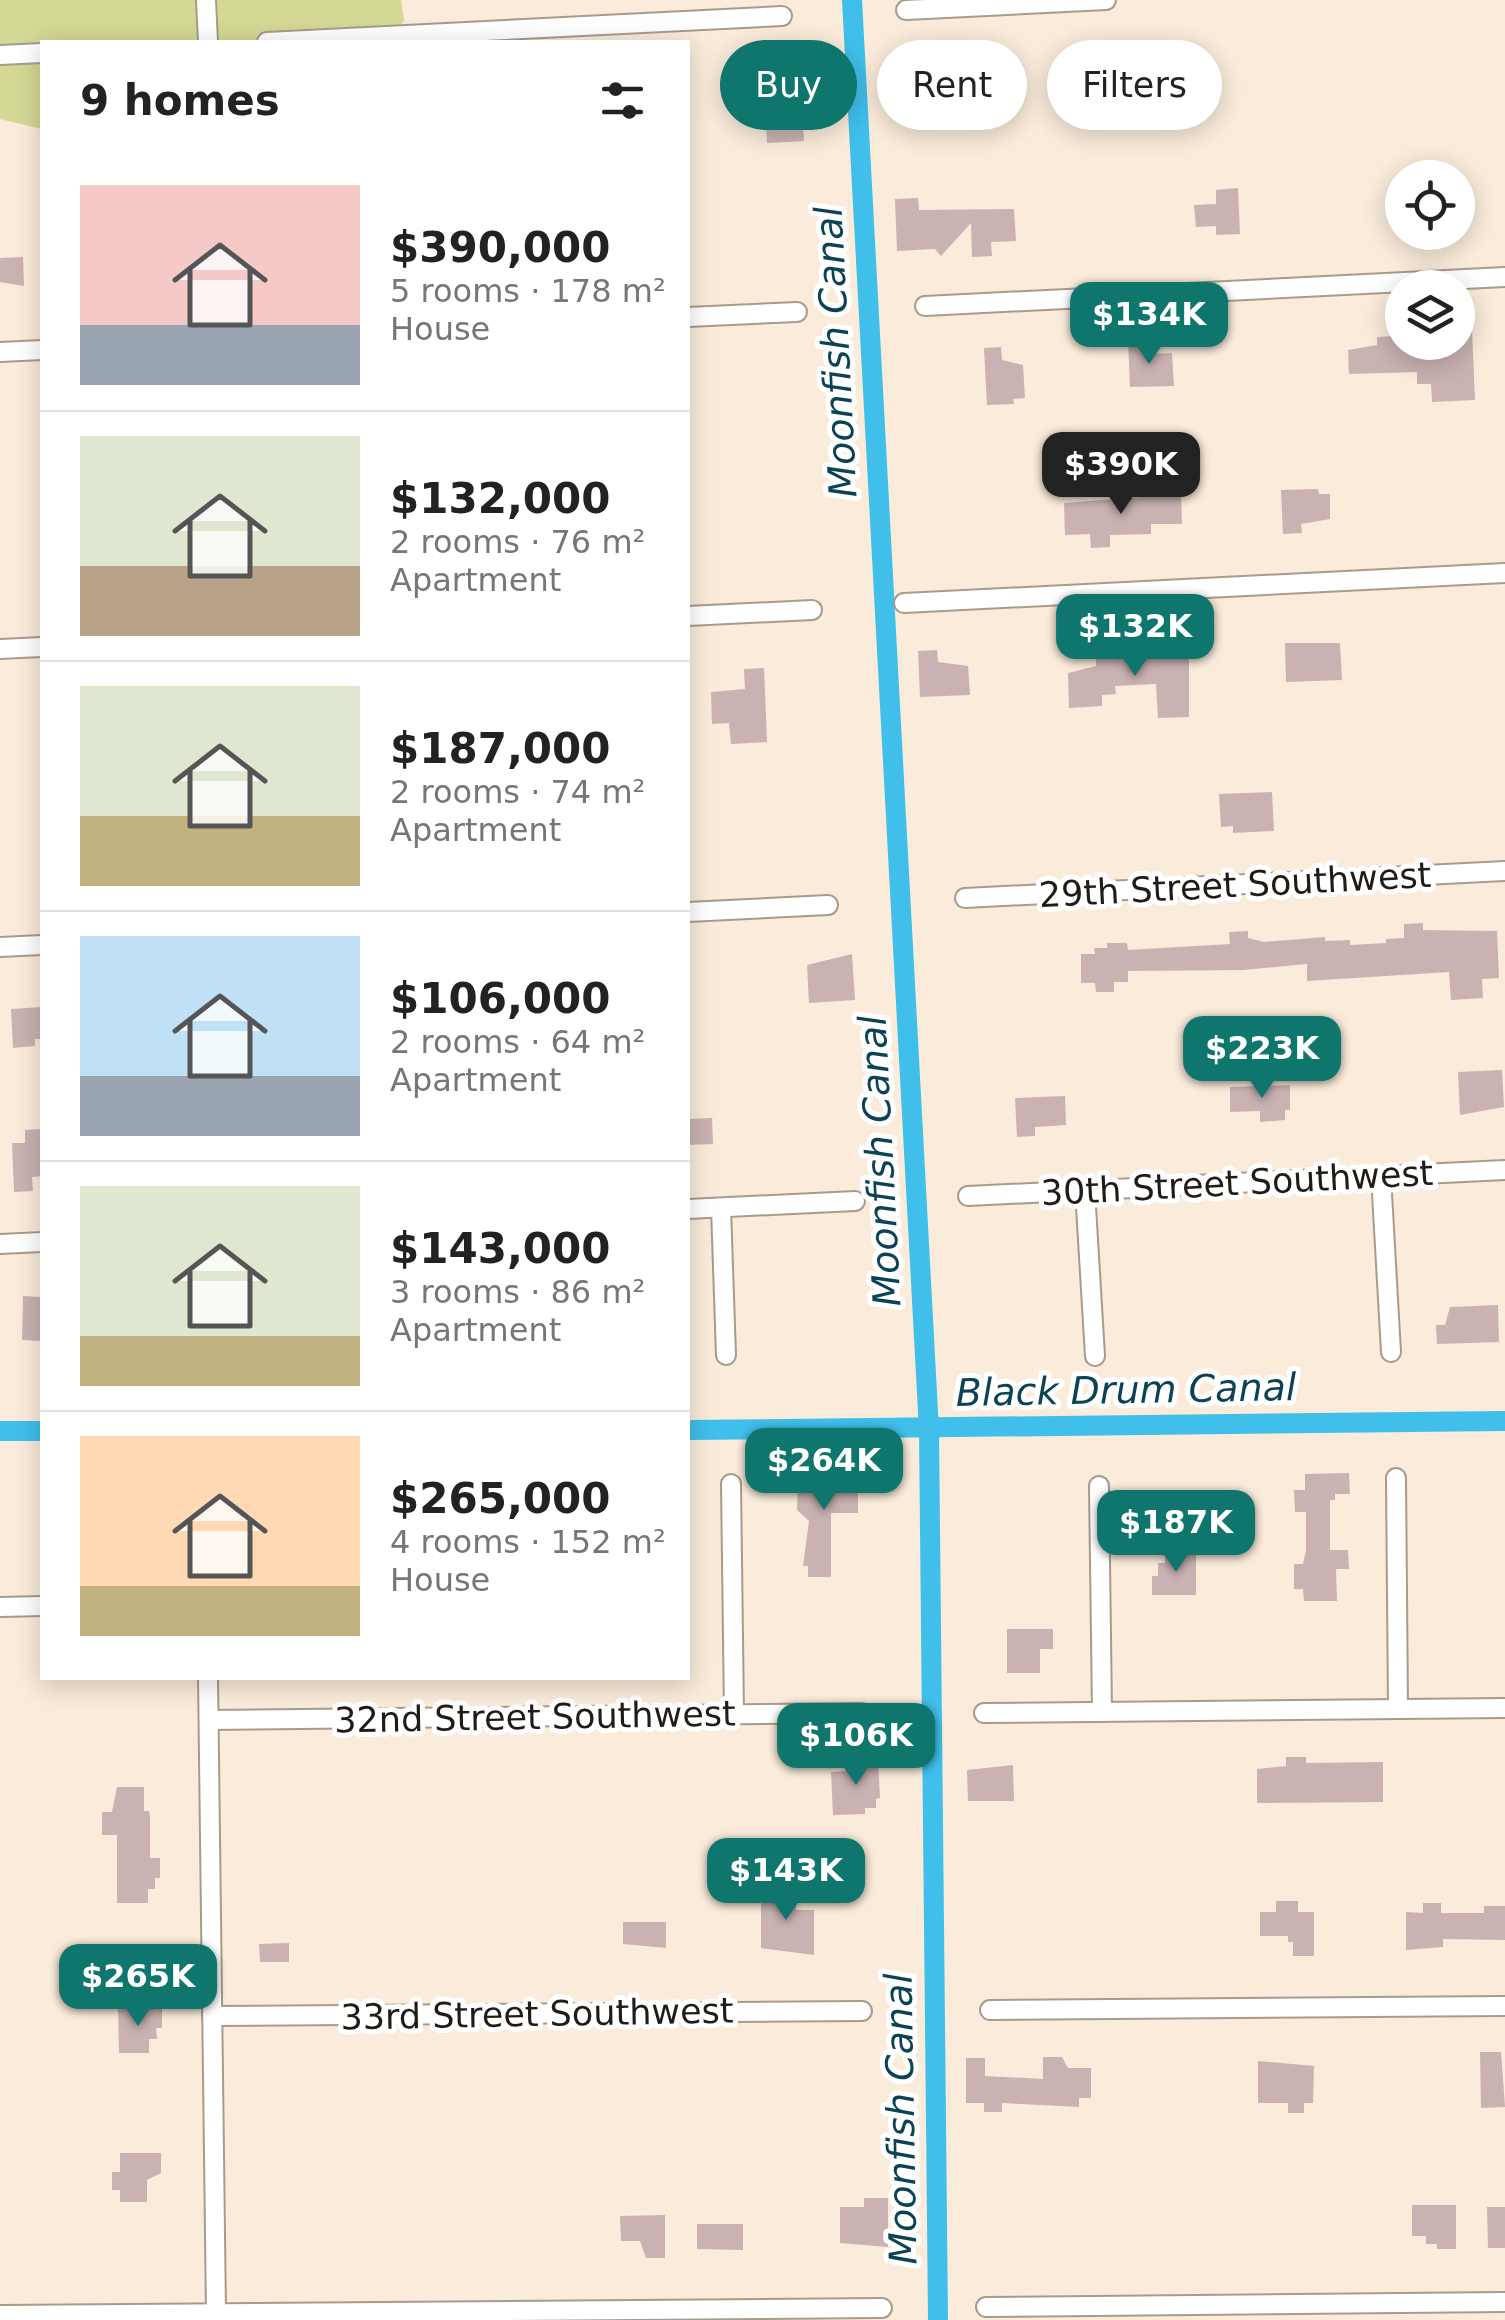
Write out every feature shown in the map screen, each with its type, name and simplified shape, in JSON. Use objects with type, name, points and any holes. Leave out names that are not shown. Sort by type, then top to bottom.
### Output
[{"type":"street","points":[[206,0],[208,40]]},
{"type":"street","points":[[906,10],[1106,0]]},
{"type":"street","points":[[307,40],[782,16]]},
{"type":"street","points":[[0,55],[40,53]]},
{"type":"street","points":[[925,306],[1505,277]]},
{"type":"street","points":[[690,317],[797,312]]},
{"type":"street","points":[[0,352],[40,350]]},
{"type":"street","points":[[904,603],[1505,573]]},
{"type":"street","points":[[690,616],[812,610]]},
{"type":"street","points":[[0,649],[40,647]]},
{"type":"street","name":"29th Street Southwest","points":[[966,898],[1505,872]]},
{"type":"street","points":[[690,912],[828,905]]},
{"type":"street","points":[[0,947],[40,945]]},
{"type":"street","name":"30th Street Southwest","points":[[968,1196],[1505,1170]]},
{"type":"street","points":[[1381,1176],[1391,1352]]},
{"type":"street","points":[[1085,1190],[1095,1356]]},
{"type":"street","points":[[690,1209],[855,1201]]},
{"type":"street","points":[[720,1208],[726,1355]]},
{"type":"street","points":[[0,1244],[40,1242]]},
{"type":"street","points":[[1396,1478],[1398,1709]]},
{"type":"street","points":[[732,1484],[734,1714]]},
{"type":"street","points":[[1100,1486],[1102,1712]]},
{"type":"street","points":[[0,1607],[40,1606]]},
{"type":"street","points":[[208,1680],[216,2312]]},
{"type":"street","points":[[984,1713],[1505,1708]]},
{"type":"street","name":"32nd Street Southwest","points":[[209,1720],[861,1713]]},
{"type":"street","points":[[990,2010],[1505,2006]]},
{"type":"street","name":"33rd Street Southwest","points":[[212,2016],[862,2011]]},
{"type":"street","points":[[986,2307],[1505,2302]]},
{"type":"street","points":[[0,2314],[216,2312],[361,2316],[882,2308]]},
{"type":"green space","points":[[0,0],[401,0],[404,20],[394,40],[40,40],[40,129],[0,119]]},
{"type":"building","points":[[766,130],[803,130],[804,141],[767,143]]},
{"type":"building","points":[[1238,188],[1240,234],[1216,235],[1216,226],[1196,227],[1194,205],[1216,204],[1216,190]]},
{"type":"building","points":[[918,198],[919,210],[1014,209],[1016,241],[991,242],[992,256],[972,257],[971,223],[941,256],[935,249],[897,251],[895,199]]},
{"type":"building","points":[[23,257],[24,286],[0,282],[0,258]]},
{"type":"building","points":[[1377,337],[1385,337],[1385,360],[1473,360],[1475,400],[1432,402],[1431,384],[1417,384],[1417,372],[1349,374],[1348,350],[1377,345]]},
{"type":"building","points":[[1147,340],[1148,354],[1172,353],[1174,386],[1130,387],[1128,341]]},
{"type":"building","points":[[1001,347],[1002,360],[1023,365],[1025,398],[1013,399],[1014,404],[987,405],[984,348]]},
{"type":"building","points":[[1318,489],[1319,494],[1330,494],[1330,519],[1301,524],[1302,533],[1283,534],[1281,490]]},
{"type":"building","points":[[1181,494],[1182,524],[1151,524],[1151,534],[1110,535],[1110,547],[1091,548],[1090,534],[1065,535],[1064,503]]},
{"type":"building","points":[[1160,640],[1161,656],[1189,656],[1189,717],[1158,718],[1156,684],[1115,686],[1116,694],[1102,695],[1102,706],[1069,708],[1068,673],[1096,666],[1096,654],[1142,652],[1142,641]]},
{"type":"building","points":[[1285,643],[1340,643],[1342,680],[1286,682]]},
{"type":"building","points":[[937,650],[938,662],[968,666],[970,695],[920,697],[918,651]]},
{"type":"building","points":[[764,668],[767,742],[731,744],[729,723],[712,724],[711,692],[745,689],[744,669]]},
{"type":"building","points":[[1272,792],[1274,831],[1233,833],[1233,826],[1221,827],[1219,794]]},
{"type":"building","points":[[1423,923],[1423,930],[1497,931],[1499,978],[1482,979],[1483,998],[1451,1000],[1449,972],[1307,981],[1307,964],[1243,970],[1128,971],[1128,982],[1114,982],[1114,992],[1096,992],[1095,983],[1081,983],[1081,954],[1095,954],[1094,948],[1107,948],[1107,943],[1127,943],[1128,950],[1230,944],[1229,932],[1248,931],[1248,938],[1264,942],[1325,937],[1325,941],[1350,940],[1350,945],[1386,943],[1386,939],[1404,938],[1404,924]]},
{"type":"building","points":[[852,954],[855,1000],[809,1003],[807,965]]},
{"type":"building","points":[[40,1007],[40,1039],[35,1039],[35,1046],[13,1048],[11,1009]]},
{"type":"building","points":[[1502,1070],[1504,1107],[1460,1115],[1458,1072]]},
{"type":"building","points":[[1290,1085],[1290,1110],[1285,1110],[1285,1120],[1260,1122],[1260,1111],[1230,1112],[1230,1087]]},
{"type":"building","points":[[1065,1096],[1066,1125],[1035,1127],[1035,1136],[1017,1137],[1015,1098]]},
{"type":"building","points":[[712,1118],[713,1144],[690,1145],[690,1119]]},
{"type":"building","points":[[40,1129],[40,1176],[32,1177],[33,1191],[14,1192],[12,1143],[25,1143],[25,1130]]},
{"type":"building","points":[[23,1296],[40,1297],[40,1341],[22,1340]]},
{"type":"building","points":[[1498,1305],[1499,1342],[1437,1344],[1436,1325],[1445,1325],[1450,1307]]},
{"type":"building","points":[[798,1472],[858,1472],[858,1513],[831,1513],[831,1577],[808,1577],[808,1566],[803,1566],[809,1521],[797,1510]]},
{"type":"building","points":[[1349,1473],[1350,1494],[1335,1494],[1335,1500],[1330,1500],[1330,1550],[1348,1550],[1349,1569],[1336,1569],[1337,1601],[1304,1601],[1303,1589],[1294,1589],[1294,1564],[1303,1564],[1306,1512],[1295,1512],[1294,1490],[1305,1490],[1305,1474]]},
{"type":"building","points":[[1165,1551],[1196,1551],[1196,1595],[1152,1595],[1152,1576],[1158,1576],[1158,1563],[1165,1563]]},
{"type":"building","points":[[1007,1629],[1053,1629],[1053,1649],[1040,1649],[1040,1673],[1007,1673]]},
{"type":"building","points":[[1286,1757],[1306,1757],[1306,1763],[1383,1762],[1383,1802],[1257,1803],[1257,1769],[1286,1766]]},
{"type":"building","points":[[878,1759],[880,1798],[876,1799],[876,1808],[865,1808],[865,1814],[833,1815],[831,1772],[846,1771],[845,1766],[858,1765],[858,1760]]},
{"type":"building","points":[[1013,1765],[1014,1801],[968,1801],[967,1770]]},
{"type":"building","points":[[117,1787],[144,1787],[144,1811],[149,1811],[150,1816],[150,1858],[160,1858],[160,1878],[155,1878],[155,1889],[148,1889],[148,1903],[117,1903],[117,1835],[102,1835],[102,1812],[112,1812]]},
{"type":"building","points":[[761,1890],[796,1890],[796,1910],[814,1910],[814,1955],[761,1948]]},
{"type":"building","points":[[1276,1901],[1298,1901],[1298,1912],[1314,1912],[1314,1956],[1293,1956],[1293,1942],[1288,1942],[1288,1936],[1260,1936],[1260,1912],[1276,1912]]},
{"type":"building","points":[[1423,1903],[1441,1903],[1441,1913],[1484,1913],[1484,1906],[1505,1906],[1505,1940],[1443,1939],[1443,1947],[1406,1950],[1406,1912],[1423,1913]]},
{"type":"building","points":[[623,1922],[666,1922],[666,1948],[623,1944]]},
{"type":"building","points":[[289,1943],[289,1962],[260,1962],[259,1944]]},
{"type":"building","points":[[162,2008],[162,2028],[156,2028],[157,2039],[149,2039],[149,2053],[119,2053],[118,2009]]},
{"type":"building","points":[[1480,2052],[1501,2052],[1505,2107],[1481,2108]]},
{"type":"building","points":[[1043,2057],[1062,2057],[1068,2068],[1091,2068],[1091,2098],[1079,2098],[1079,2107],[1002,2103],[1002,2112],[984,2112],[984,2103],[966,2103],[966,2058],[985,2058],[985,2076],[1043,2079]]},
{"type":"building","points":[[1258,2061],[1314,2066],[1313,2103],[1304,2103],[1304,2113],[1288,2113],[1288,2103],[1258,2103]]},
{"type":"building","points":[[120,2153],[161,2153],[161,2173],[147,2180],[147,2202],[120,2202],[120,2190],[112,2190],[112,2172],[120,2172]]},
{"type":"building","points":[[864,2198],[888,2198],[888,2247],[840,2243],[840,2207],[864,2207]]},
{"type":"building","points":[[1412,2205],[1456,2205],[1456,2249],[1437,2249],[1437,2244],[1426,2244],[1426,2236],[1412,2236]]},
{"type":"building","points":[[1487,2207],[1505,2207],[1505,2248],[1488,2248]]},
{"type":"building","points":[[665,2215],[665,2258],[646,2258],[640,2241],[621,2241],[620,2216]]},
{"type":"building","points":[[697,2224],[743,2224],[743,2250],[697,2249]]},
{"type":"waterway","name":"Moonfish Canal","points":[[852,0],[929,1430],[938,2320]]},
{"type":"waterway","name":"Black Drum Canal","points":[[690,1430],[1505,1421]]},
{"type":"waterway","name":"Black Drum Canal","points":[[0,1431],[40,1431]]}]
